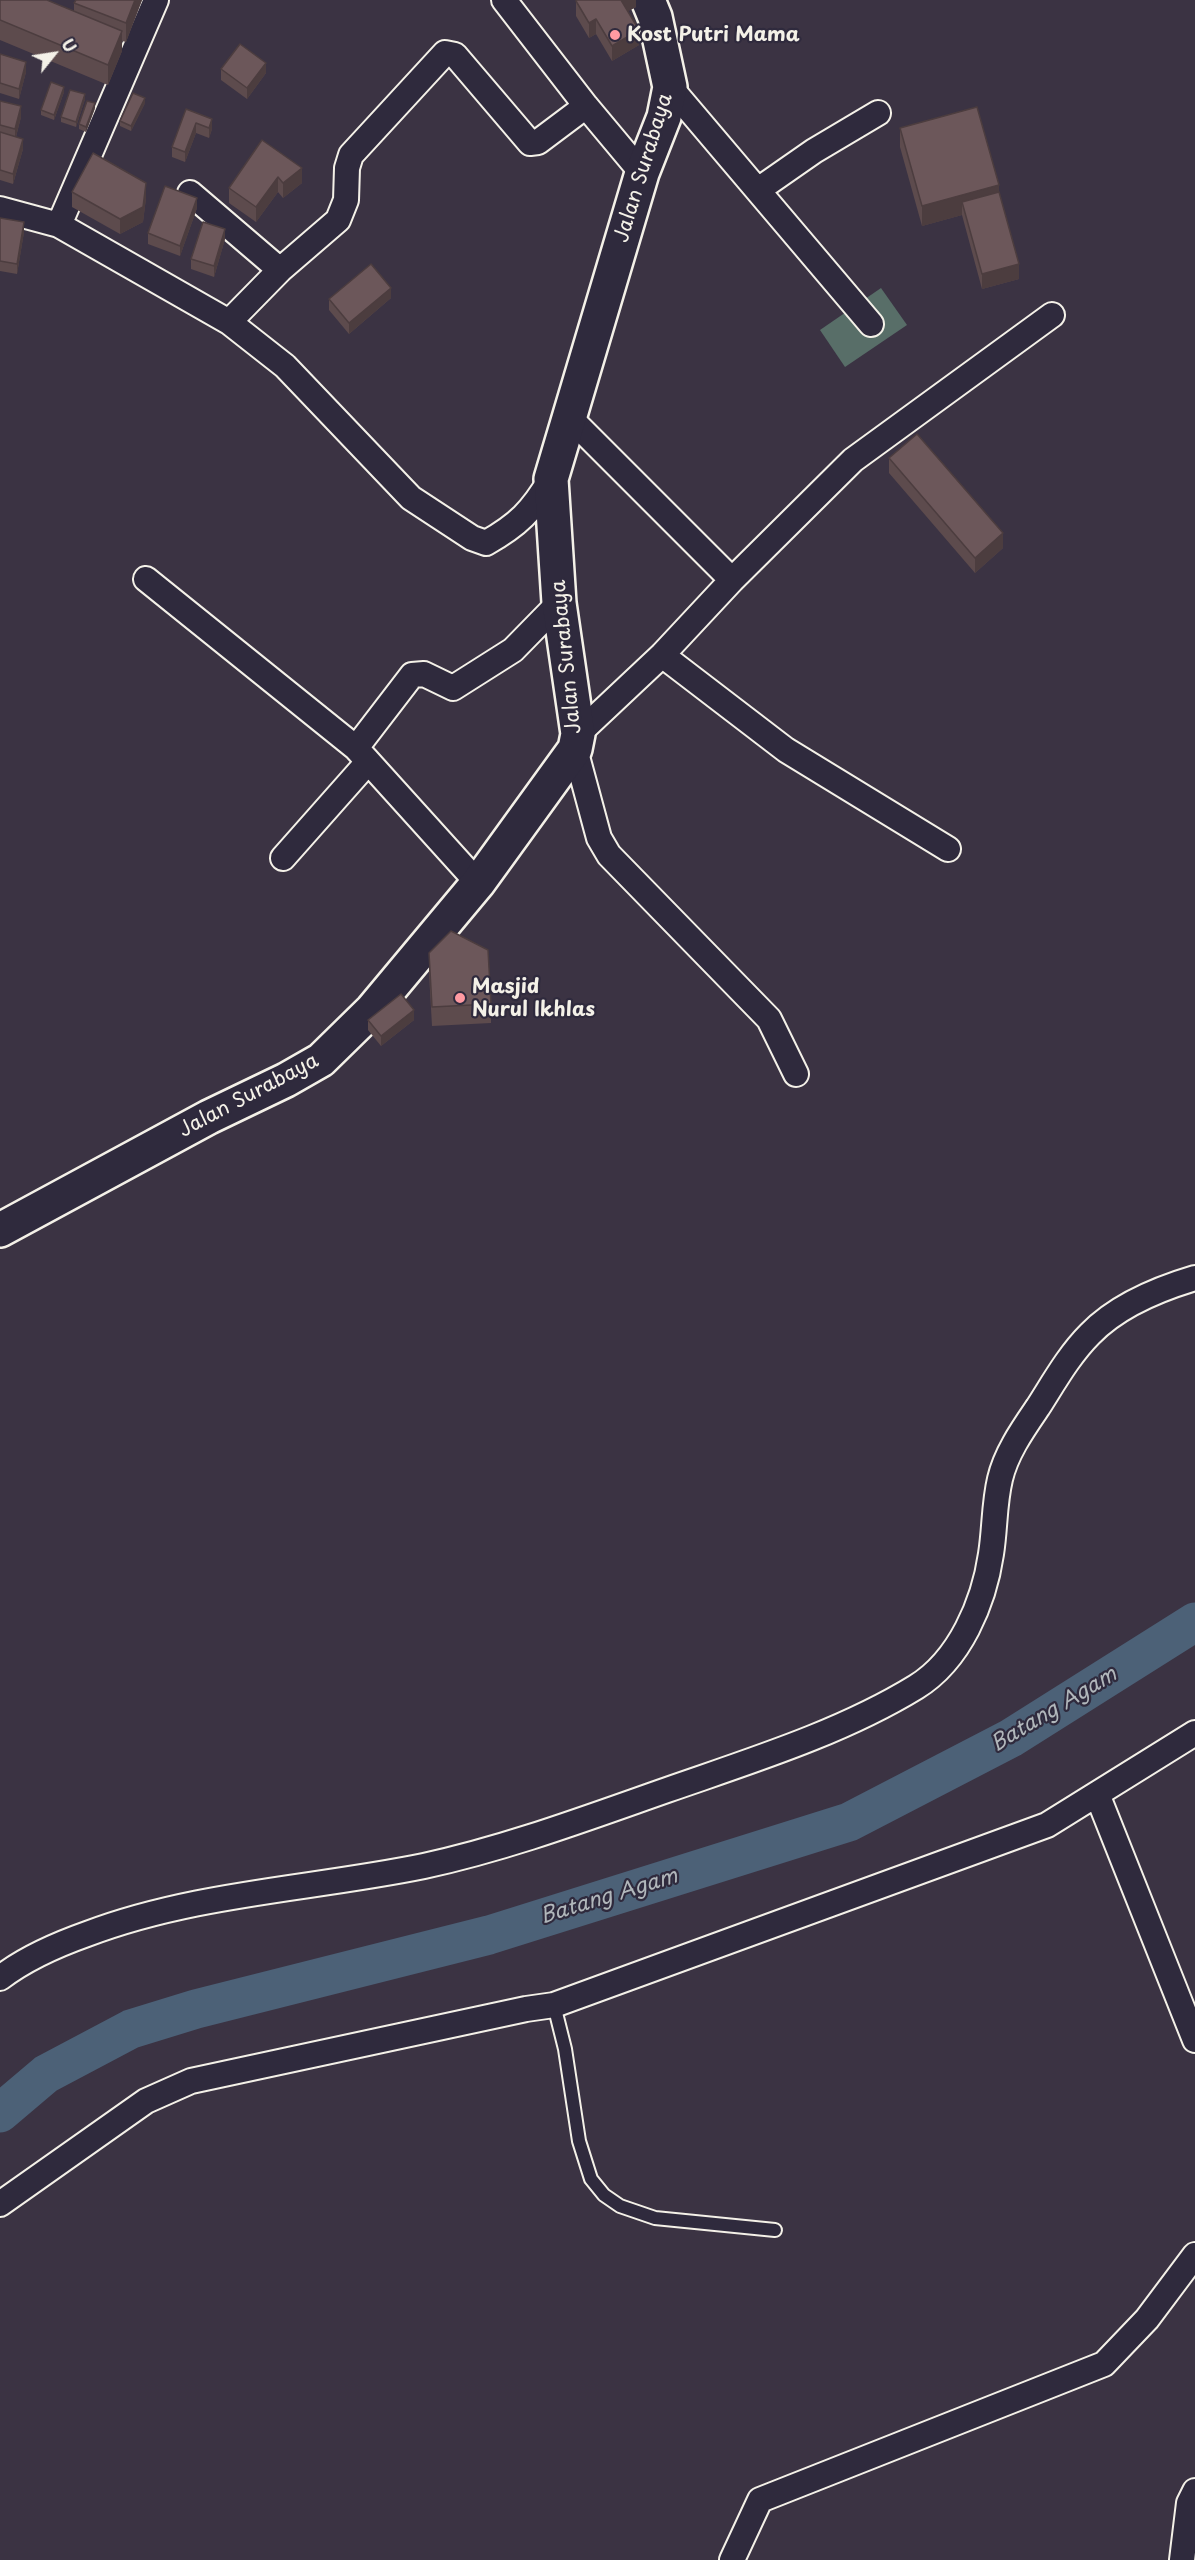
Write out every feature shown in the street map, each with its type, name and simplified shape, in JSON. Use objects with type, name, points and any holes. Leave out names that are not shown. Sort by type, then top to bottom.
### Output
[{"type":"street","points":[[58,225],[156,0]]},
{"type":"street","points":[[504,0],[586,106],[642,173]]},
{"type":"street","name":"Jalan Surabaya","points":[[0,1230],[209,1117],[286,1080],[321,1060],[372,1010],[478,883],[577,742],[559,603],[551,479],[642,173],[664,117],[670,87],[655,17],[648,0]]},
{"type":"street","points":[[229,322],[280,270],[338,220],[346,200],[346,168],[351,155],[445,53],[455,55],[530,143],[538,142],[586,106]]},
{"type":"street","points":[[670,87],[871,324]]},
{"type":"street","points":[[758,190],[814,151],[878,113]]},
{"type":"street","points":[[189,193],[280,270]]},
{"type":"street","points":[[0,209],[58,225],[229,322],[285,366],[411,498],[472,538],[486,543],[505,532],[527,515],[551,479]]},
{"type":"street","points":[[796,1074],[769,1019],[609,855],[599,838],[577,742],[732,580],[853,460],[1052,315]]},
{"type":"street","points":[[568,416],[732,580]]},
{"type":"street","points":[[146,579],[362,755],[478,883]]},
{"type":"street","points":[[283,858],[362,755],[412,675],[424,674],[453,688],[513,650],[559,603]]},
{"type":"street","points":[[662,655],[786,750],[948,849]]},
{"type":"street","points":[[0,1978],[14,1967],[62,1943],[119,1921],[213,1899],[351,1880],[429,1865],[543,1833],[800,1744],[918,1686],[940,1668],[956,1645],[985,1590],[992,1552],[996,1501],[1006,1459],[1025,1426],[1075,1352],[1092,1332],[1121,1310],[1163,1287],[1195,1278]]},
{"type":"street","points":[[0,2204],[146,2100],[191,2081],[526,2009],[554,2005],[1047,1826],[1195,1732]]},
{"type":"street","points":[[1096,1794],[1195,2040]]},
{"type":"street","points":[[732,2560],[760,2500],[1104,2364],[1147,2319],[1195,2255]]},
{"type":"street","points":[[1182,2560],[1189,2503],[1195,2491]]},
{"type":"lane","points":[[554,2005],[565,2049],[579,2141],[591,2179],[604,2195],[620,2206],[655,2218],[775,2229]]},
{"type":"green space","points":[[881,288],[907,325],[845,367],[820,330]]},
{"type":"building","points":[[0,0],[47,0],[122,31],[108,65],[0,20]]},
{"type":"building","points":[[76,0],[135,0],[126,23],[74,3]]},
{"type":"building","points":[[577,0],[621,0],[639,30],[612,46],[596,19],[589,23]]},
{"type":"building","points":[[240,44],[266,63],[247,88],[221,69]]},
{"type":"building","points":[[0,54],[26,62],[19,89],[0,83]]},
{"type":"building","points":[[51,82],[64,87],[54,115],[41,110]]},
{"type":"building","points":[[70,90],[85,94],[76,122],[61,117]]},
{"type":"building","points":[[133,93],[145,98],[131,126],[120,121]]},
{"type":"building","points":[[0,101],[21,106],[15,129],[0,125]]},
{"type":"building","points":[[87,101],[95,103],[86,127],[79,124]]},
{"type":"building","points":[[977,107],[999,185],[922,206],[900,128]]},
{"type":"building","points":[[186,109],[212,119],[209,128],[196,123],[185,152],[172,147]]},
{"type":"building","points":[[0,132],[23,139],[13,174],[0,170]]},
{"type":"building","points":[[262,140],[302,168],[283,183],[278,177],[256,207],[229,188]]},
{"type":"building","points":[[93,153],[146,183],[143,207],[120,219],[72,192]]},
{"type":"building","points":[[165,186],[197,198],[180,246],[148,233]]},
{"type":"building","points":[[999,192],[1019,264],[982,274],[962,202]]},
{"type":"building","points":[[0,218],[24,222],[17,264],[0,261]]},
{"type":"building","points":[[203,222],[225,229],[214,266],[191,259]]},
{"type":"building","points":[[371,264],[391,288],[349,323],[329,299]]},
{"type":"building","points":[[917,434],[1003,533],[975,558],[889,458]]},
{"type":"building","name":"Masjid Nurul Ikhlas","points":[[451,931],[488,950],[491,1004],[432,1007],[429,953]]},
{"type":"building","points":[[401,994],[414,1010],[381,1036],[368,1020]]},
{"type":"waterway","name":"Batang Agam","points":[[0,2113],[46,2074],[131,2029],[196,2009],[489,1935],[849,1822],[1011,1738],[1195,1622]]},
{"type":"place","name":"Kost Putri Mama","points":[[615,35]]},
{"type":"place","name":"Masjid Nurul Ikhlas","points":[[460,998]]}]
